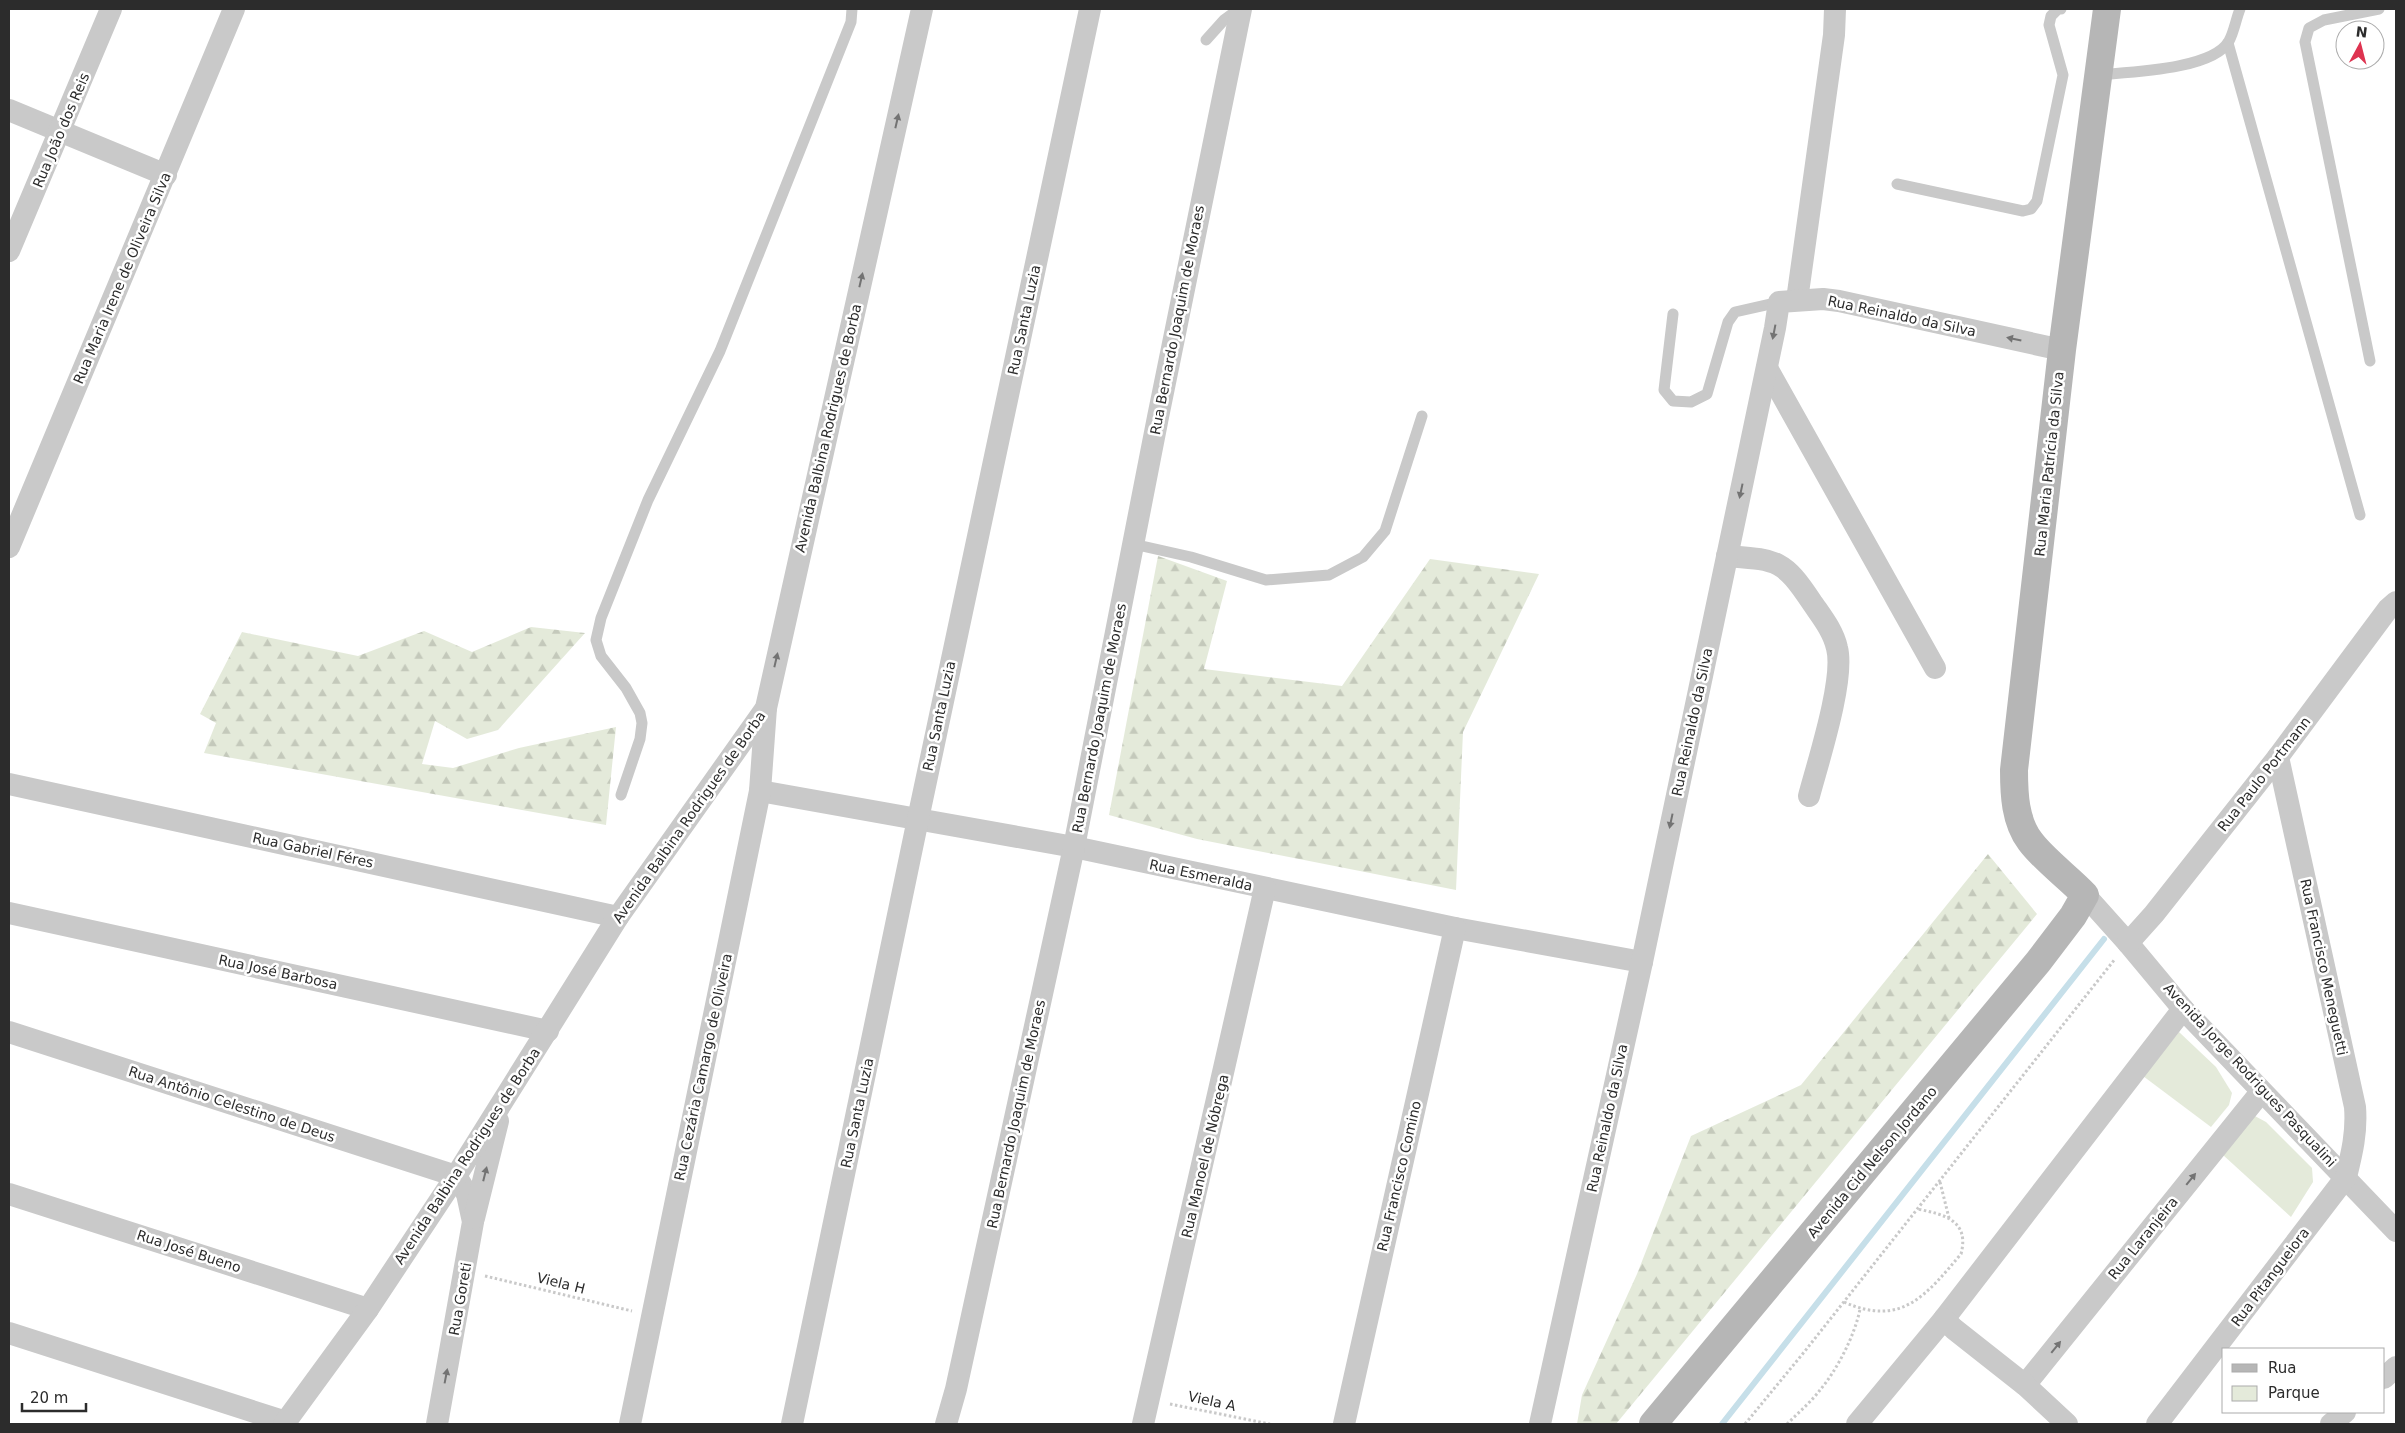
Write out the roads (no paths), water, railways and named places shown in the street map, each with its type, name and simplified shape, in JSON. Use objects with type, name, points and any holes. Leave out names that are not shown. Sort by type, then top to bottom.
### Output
[{"type":"street","name":"Rua João dos Reis","points":[[9,251],[112,9]]},
{"type":"street","name":"Rua Maria Irene de Oliveira Silva","points":[[9,547],[234,9]]},
{"type":"street","name":"Avenida Balbina Rodrigues de Borba","points":[[285,1423],[368,1309],[456,1176],[618,917],[766,708],[922,9]]},
{"type":"street","name":"Rua Santa Luzia","points":[[792,1424],[1090,9]]},
{"type":"street","name":"Rua Bernardo Joaquim de Moraes","points":[[946,1424],[956,1389],[1074,847],[1240,9]]},
{"type":"street","points":[[1788,301],[1834,35],[1835,9]]},
{"type":"street","name":"Rua Maria Patrícia da Silva","points":[[2085,895],[2030,841],[2020,824],[2014,797],[2014,770],[2062,350],[2107,9]]},
{"type":"street","points":[[9,110],[166,175]]},
{"type":"street","name":"Rua Reinaldo da Silva","points":[[1540,1424],[1642,962],[1767,368],[1788,301],[1839,300],[2062,350]]},
{"type":"street","points":[[1767,368],[1935,668]]},
{"type":"street","points":[[1727,556],[1766,559],[1784,567],[1795,578],[1829,628],[1837,648],[1837,680],[1809,796]]},
{"type":"street","name":"Rua Paulo Portmann","points":[[2128,943],[2154,914],[2278,757],[2388,609],[2396,602]]},
{"type":"street","name":"Rua Cezária Camargo de Oliveira","points":[[630,1424],[760,791],[766,708]]},
{"type":"street","name":"Rua Francisco Meneguetti","points":[[2278,757],[2355,1107],[2356,1128],[2346,1177]]},
{"type":"street","name":"Rua Gabriel Féres","points":[[9,784],[618,917]]},
{"type":"street","name":"Rua Esmeralda","points":[[760,791],[1074,847],[1455,928],[1642,962]]},
{"type":"street","name":"Rua Manoel de Nóbrega","points":[[1143,1424],[1265,888]]},
{"type":"street","name":"Avenida Jorge Rodrigues Pasqualini","points":[[2085,895],[2183,1009],[2396,1231]]},
{"type":"street","name":"Avenida Cid Nelson Jordano","points":[[1653,1424],[2038,962],[2073,916],[2085,895]]},
{"type":"street","name":"Rua José Barbosa","points":[[9,913],[548,1031]]},
{"type":"street","name":"Rua Francisco Comino","points":[[1344,1424],[1455,928]]},
{"type":"street","points":[[1868,1420],[2183,1009]]},
{"type":"street","name":"Rua Antônio Celestino de Deus","points":[[9,1032],[456,1176]]},
{"type":"street","name":"Rua Laranjeira","points":[[2025,1385],[2261,1092]]},
{"type":"street","points":[[474,1222],[503,1101]]},
{"type":"street","name":"Rua Goreti","points":[[437,1424],[474,1222],[467,1194],[456,1176]]},
{"type":"street","name":"Rua Pitangueiora","points":[[2157,1424],[2346,1177]]},
{"type":"street","name":"Rua José Bueno","points":[[9,1194],[368,1309]]},
{"type":"street","points":[[1944,1319],[1954,1330],[2025,1385],[2067,1424]]},
{"type":"street","points":[[9,1333],[285,1423]]},
{"type":"street","points":[[2385,1377],[2396,1367]]},
{"type":"street","points":[[2331,1424],[2345,1413]]},
{"type":"lane","points":[[621,795],[640,739],[642,723],[640,713],[626,688],[601,656],[596,640],[601,618],[648,500],[720,350],[851,22],[852,9]]},
{"type":"lane","points":[[1206,40],[1224,20],[1240,9]]},
{"type":"lane","points":[[1897,184],[2023,212],[2031,209],[2037,202],[2063,75],[2050,25],[2051,16],[2058,9],[2061,9]]},
{"type":"lane","points":[[2098,75],[2176,67],[2210,56],[2228,43],[2240,9]]},
{"type":"lane","points":[[2370,361],[2305,42],[2309,28],[2324,20],[2379,9]]},
{"type":"lane","points":[[2228,43],[2360,515]]},
{"type":"lane","points":[[1673,314],[1664,390],[1673,402],[1691,402],[1707,394],[1728,322],[1735,312],[1788,301]]},
{"type":"lane","points":[[1133,544],[1191,557],[1266,580],[1329,575],[1363,557],[1385,532],[1422,416]]},
{"type":"waterway","points":[[1722,1424],[2104,939]]}]
